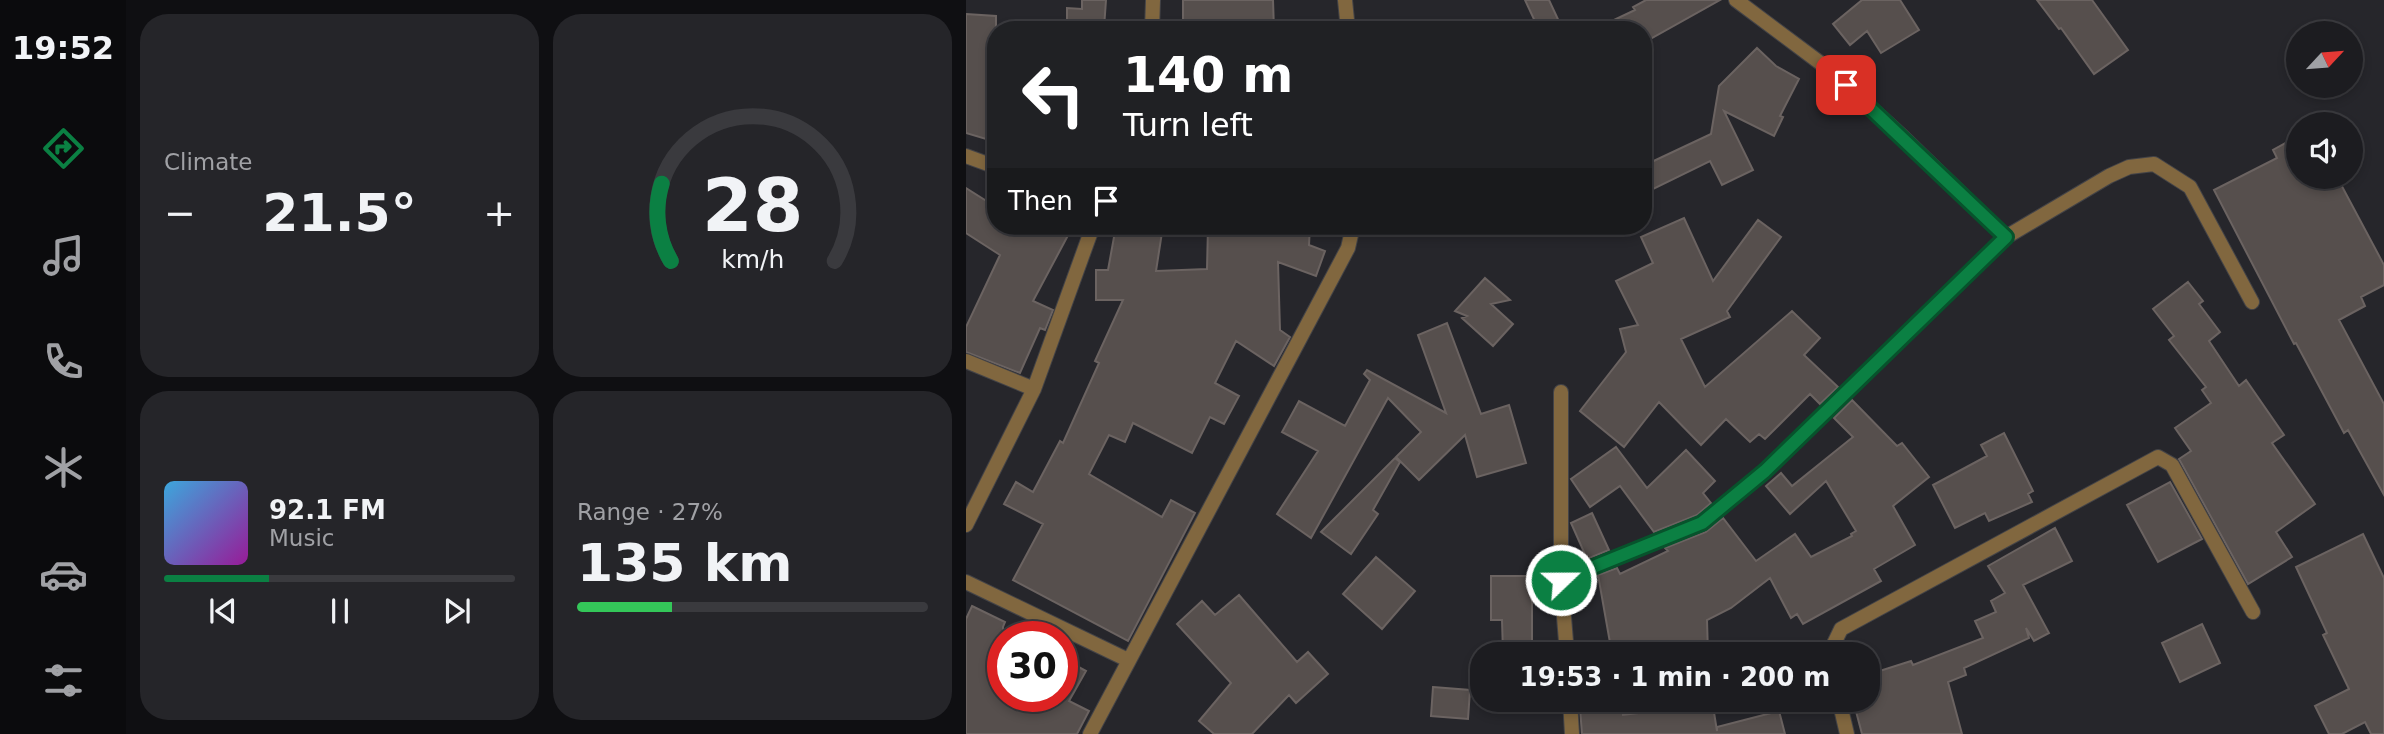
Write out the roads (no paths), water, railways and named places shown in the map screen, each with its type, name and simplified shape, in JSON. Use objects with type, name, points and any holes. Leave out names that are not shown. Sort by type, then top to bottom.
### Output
[{"type":"street","points":[[1152,21],[1153,0]]},
{"type":"street","points":[[1345,0],[1347,21]]},
{"type":"street","points":[[1736,0],[1827,68],[2006,237]]},
{"type":"street","points":[[966,156],[987,164]]},
{"type":"street","points":[[1561,580],[1702,523],[1765,471],[2006,237],[2129,167],[2154,164],[2190,187],[2252,303]]},
{"type":"street","points":[[966,525],[1034,389],[1090,235]]},
{"type":"street","points":[[1090,734],[1348,248],[1351,235]]},
{"type":"street","points":[[966,361],[1034,389]]},
{"type":"street","points":[[1561,392],[1561,580],[1566,642]]},
{"type":"street","points":[[1835,642],[1841,629],[2158,457],[2172,465],[2253,612]]},
{"type":"street","points":[[966,582],[1128,660]]},
{"type":"street","points":[[1571,712],[1572,734]]},
{"type":"street","points":[[1842,712],[1847,734]]}]
